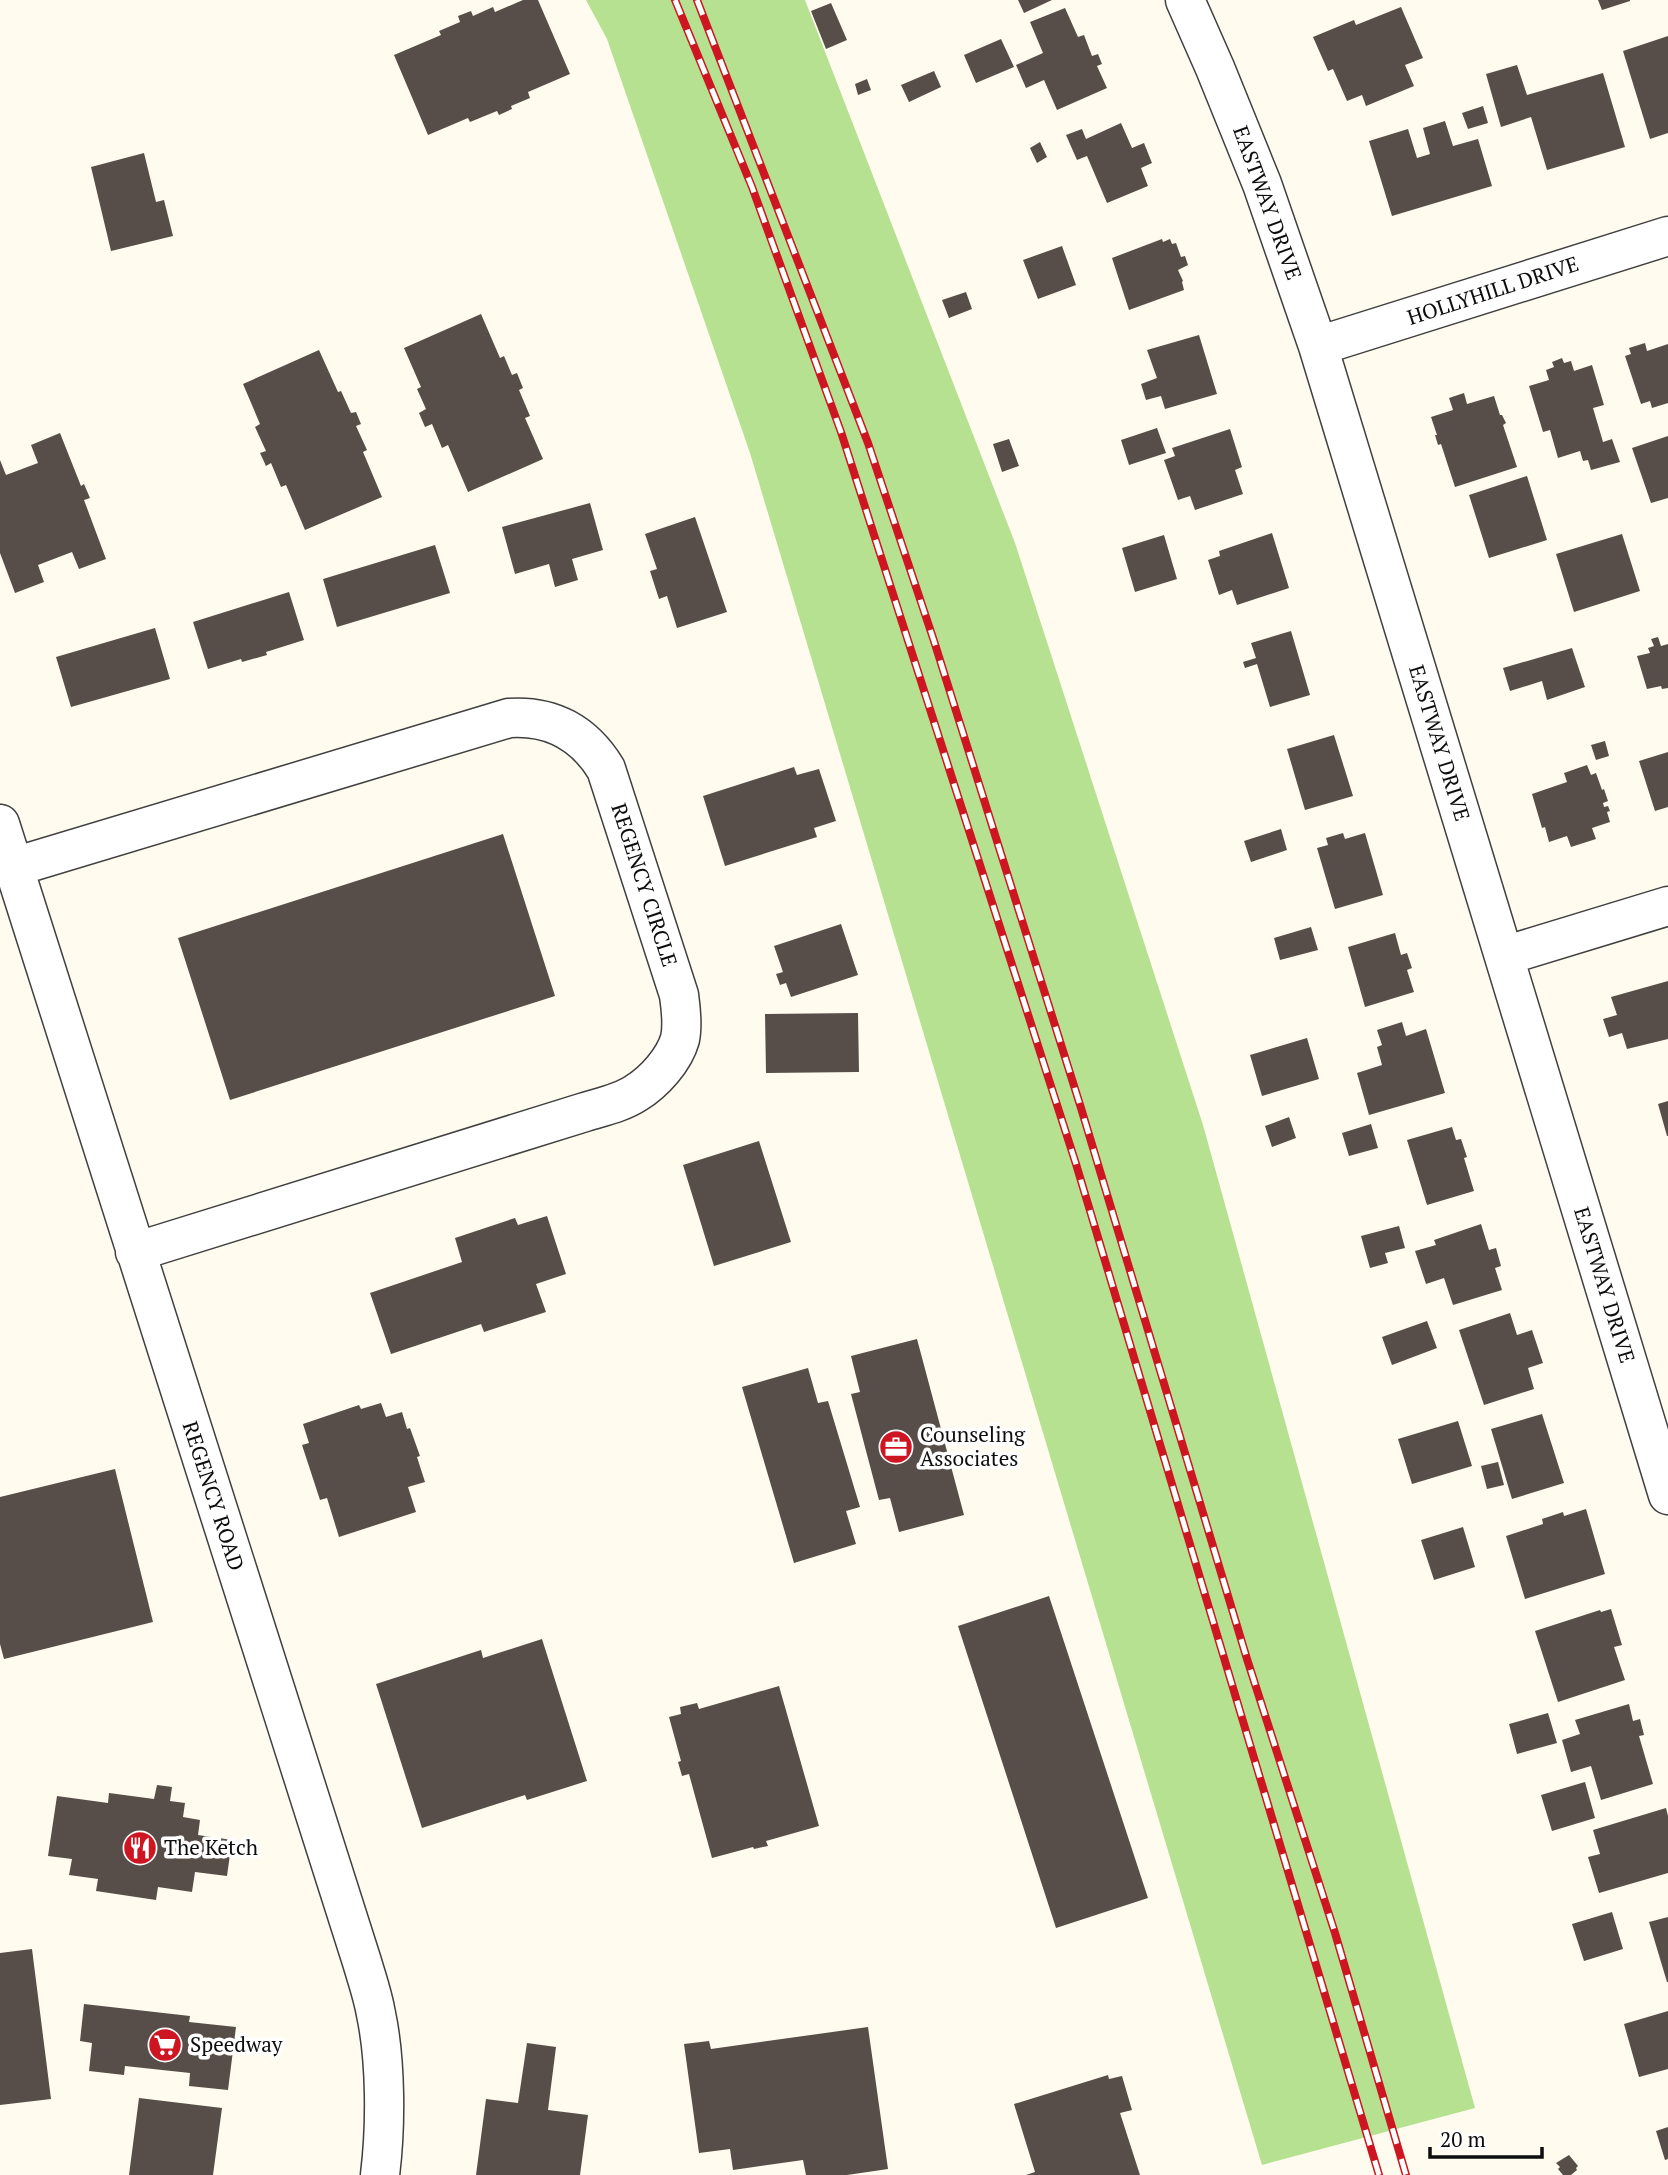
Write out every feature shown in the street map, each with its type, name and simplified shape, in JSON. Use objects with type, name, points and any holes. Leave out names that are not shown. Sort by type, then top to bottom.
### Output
[{"type":"street","name":"EASTWAY DRIVE","points":[[1185,0],[1262,184],[1318,346],[1504,956],[1655,1406],[1668,1495]]},
{"type":"street","name":"HOLLYHILL DRIVE","points":[[1318,346],[1668,236]]},
{"type":"street","name":"REGENCY CIRCLE","points":[[14,867],[509,718],[541,719],[567,728],[582,739],[596,753],[606,769],[679,995],[680,1040],[668,1062],[649,1084],[634,1095],[135,1252]]},
{"type":"street","name":"REGENCY ROAD","points":[[0,824],[349,1919],[376,2014],[382,2053],[383,2151],[380,2175]]},
{"type":"street","points":[[1504,956],[1668,906]]},
{"type":"green space","points":[[586,0],[805,0],[1015,543],[1203,1125],[1475,2108],[1262,2165],[750,453],[607,39]]},
{"type":"building","points":[[523,0],[538,0],[570,74],[528,92],[530,98],[511,106],[512,109],[499,115],[497,111],[470,122],[468,118],[428,135],[394,55],[441,35],[439,31],[460,22],[458,16],[471,11],[473,16],[493,7],[495,12]]},
{"type":"building","points":[[1018,0],[1052,0],[1024,13]]},
{"type":"building","points":[[1598,0],[1630,0],[1630,1],[1602,10]]},
{"type":"building","points":[[831,3],[847,40],[826,49],[811,11]]},
{"type":"building","points":[[1401,7],[1423,58],[1405,65],[1414,86],[1366,106],[1362,95],[1347,101],[1333,69],[1328,71],[1313,37],[1354,20],[1356,25]]},
{"type":"building","points":[[1065,8],[1078,37],[1084,35],[1092,56],[1098,54],[1102,64],[1097,66],[1107,88],[1057,110],[1044,80],[1026,88],[1016,65],[1043,53],[1030,22]]},
{"type":"building","points":[[1668,36],[1668,133],[1650,139],[1623,51]]},
{"type":"building","points":[[1001,39],[1014,67],[976,83],[964,55]]},
{"type":"building","points":[[1517,65],[1527,95],[1603,73],[1625,147],[1547,170],[1531,117],[1501,127],[1486,74]]},
{"type":"building","points":[[934,71],[941,87],[909,102],[901,85]]},
{"type":"building","points":[[867,79],[871,90],[858,95],[855,84]]},
{"type":"building","points":[[1483,106],[1488,123],[1468,129],[1462,113]]},
{"type":"building","points":[[1445,121],[1453,146],[1478,139],[1492,186],[1392,216],[1369,141],[1408,129],[1417,158],[1430,154],[1423,128]]},
{"type":"building","points":[[1121,123],[1132,148],[1144,143],[1152,163],[1141,168],[1148,186],[1107,203],[1087,156],[1077,160],[1066,135],[1082,129],[1086,139]]},
{"type":"building","points":[[1040,142],[1047,157],[1037,163],[1030,148]]},
{"type":"building","points":[[144,153],[156,202],[164,200],[173,236],[111,251],[91,167]]},
{"type":"building","points":[[1162,239],[1163,242],[1170,239],[1172,244],[1176,243],[1181,257],[1185,256],[1188,265],[1178,270],[1184,290],[1129,310],[1112,258]]},
{"type":"building","points":[[1062,246],[1076,285],[1038,299],[1023,260]]},
{"type":"building","points":[[966,292],[972,309],[949,318],[942,300]]},
{"type":"building","points":[[481,314],[500,358],[504,356],[512,375],[517,373],[523,388],[519,390],[530,416],[525,418],[543,459],[468,492],[448,445],[442,448],[432,424],[425,427],[419,413],[426,409],[417,389],[421,387],[404,348]]},
{"type":"building","points":[[1199,335],[1217,394],[1165,409],[1161,396],[1146,400],[1141,384],[1157,378],[1147,350]]},
{"type":"building","points":[[1645,343],[1647,351],[1668,344],[1668,403],[1652,408],[1650,401],[1641,404],[1625,356],[1631,354],[1629,348]]},
{"type":"building","points":[[319,350],[338,392],[341,391],[351,413],[356,412],[361,424],[356,426],[367,450],[363,452],[382,497],[305,530],[286,485],[281,487],[271,463],[266,466],[260,453],[266,451],[255,427],[260,424],[243,384]]},
{"type":"building","points":[[1562,358],[1564,363],[1571,361],[1574,371],[1592,365],[1604,405],[1593,408],[1603,442],[1612,439],[1620,462],[1591,470],[1588,460],[1583,461],[1580,451],[1558,458],[1550,430],[1543,432],[1529,386],[1549,380],[1546,370],[1554,367],[1552,362]]},
{"type":"building","points":[[1464,393],[1467,404],[1494,396],[1500,415],[1506,423],[1503,425],[1517,467],[1455,487],[1441,444],[1438,445],[1431,417],[1453,410],[1449,398]]},
{"type":"building","points":[[1157,428],[1166,453],[1129,465],[1121,440]]},
{"type":"building","points":[[1230,429],[1242,467],[1235,470],[1243,494],[1195,510],[1190,496],[1178,500],[1164,460],[1175,456],[1172,448]]},
{"type":"building","points":[[60,433],[81,486],[84,484],[90,498],[84,500],[106,559],[79,569],[72,552],[38,565],[44,582],[15,593],[0,553],[0,460],[6,475],[38,463],[31,445]]},
{"type":"building","points":[[1668,436],[1668,498],[1651,503],[1632,448]]},
{"type":"building","points":[[1009,439],[1019,466],[1002,472],[993,444]]},
{"type":"building","points":[[1527,476],[1547,540],[1489,558],[1469,495]]},
{"type":"building","points":[[590,503],[603,550],[572,559],[578,580],[555,587],[549,564],[515,574],[502,527]]},
{"type":"building","points":[[695,517],[727,612],[677,628],[667,596],[659,599],[650,571],[657,569],[645,534]]},
{"type":"building","points":[[1272,533],[1289,588],[1237,605],[1232,590],[1219,595],[1208,560],[1220,556],[1219,551]]},
{"type":"building","points":[[1622,534],[1640,591],[1574,612],[1556,554]]},
{"type":"building","points":[[1164,535],[1177,579],[1135,592],[1122,548]]},
{"type":"building","points":[[435,545],[450,593],[337,627],[323,579]]},
{"type":"building","points":[[289,592],[304,640],[266,652],[267,655],[242,662],[241,659],[208,669],[193,622]]},
{"type":"building","points":[[155,628],[170,679],[71,707],[56,657]]},
{"type":"building","points":[[1291,631],[1310,695],[1270,707],[1257,664],[1245,668],[1243,662],[1256,658],[1251,643]]},
{"type":"building","points":[[1658,637],[1661,646],[1668,644],[1668,688],[1662,689],[1661,686],[1647,689],[1637,656],[1650,653],[1648,648],[1654,646],[1651,639]]},
{"type":"building","points":[[1572,648],[1585,687],[1547,700],[1542,681],[1510,691],[1503,668]]},
{"type":"building","points":[[1334,735],[1353,796],[1305,810],[1287,749]]},
{"type":"building","points":[[1605,741],[1609,756],[1596,760],[1591,745]]},
{"type":"building","points":[[1668,752],[1668,807],[1655,811],[1639,761]]},
{"type":"building","points":[[1587,765],[1591,775],[1596,773],[1602,790],[1604,789],[1608,801],[1603,803],[1610,811],[1607,812],[1610,822],[1592,828],[1596,839],[1571,847],[1567,836],[1549,842],[1532,794],[1567,782],[1564,773]]},
{"type":"building","points":[[794,767],[797,775],[819,769],[836,821],[814,828],[817,837],[725,866],[703,796]]},
{"type":"building","points":[[1281,829],[1287,850],[1251,862],[1244,841]]},
{"type":"building","points":[[1343,833],[1345,839],[1365,833],[1383,895],[1335,909],[1317,848],[1328,845],[1326,838]]},
{"type":"building","points":[[503,834],[555,996],[230,1100],[178,938]]},
{"type":"building","points":[[841,924],[858,975],[791,997],[786,983],[780,985],[776,974],[783,972],[774,946]]},
{"type":"building","points":[[1311,927],[1318,950],[1280,960],[1274,938]]},
{"type":"building","points":[[1395,933],[1401,955],[1407,953],[1412,968],[1407,970],[1414,992],[1365,1007],[1348,947]]},
{"type":"building","points":[[1668,981],[1668,1039],[1627,1049],[1622,1033],[1609,1037],[1603,1019],[1617,1015],[1611,997]]},
{"type":"building","points":[[858,1013],[859,1072],[766,1073],[765,1014]]},
{"type":"building","points":[[1402,1022],[1406,1036],[1426,1029],[1445,1093],[1369,1115],[1357,1073],[1382,1065],[1377,1047],[1382,1045],[1377,1030]]},
{"type":"building","points":[[1307,1038],[1319,1079],[1262,1096],[1250,1055]]},
{"type":"building","points":[[1668,1101],[1668,1136],[1667,1136],[1658,1104]]},
{"type":"building","points":[[1289,1117],[1296,1138],[1272,1147],[1265,1126]]},
{"type":"building","points":[[1371,1124],[1378,1148],[1349,1156],[1342,1133]]},
{"type":"building","points":[[1452,1127],[1456,1140],[1461,1139],[1474,1191],[1427,1205],[1407,1140]]},
{"type":"building","points":[[759,1141],[791,1242],[714,1266],[683,1165]]},
{"type":"building","points":[[547,1216],[566,1274],[536,1284],[546,1312],[484,1332],[481,1324],[391,1354],[370,1293],[462,1262],[455,1238],[515,1218],[518,1225]]},
{"type":"building","points":[[1481,1224],[1489,1250],[1496,1248],[1501,1266],[1495,1268],[1502,1290],[1453,1305],[1444,1278],[1426,1284],[1415,1251],[1436,1245],[1434,1240]]},
{"type":"building","points":[[1399,1226],[1405,1248],[1385,1253],[1388,1263],[1370,1268],[1361,1236]]},
{"type":"building","points":[[1510,1313],[1517,1335],[1532,1330],[1543,1363],[1528,1368],[1534,1389],[1484,1405],[1459,1330]]},
{"type":"building","points":[[1427,1321],[1437,1348],[1392,1365],[1382,1337]]},
{"type":"building","points":[[917,1339],[964,1515],[899,1532],[890,1498],[879,1500],[851,1394],[860,1392],[851,1356]]},
{"type":"building","points":[[808,1368],[818,1403],[828,1401],[860,1507],[846,1511],[856,1544],[794,1563],[742,1387]]},
{"type":"building","points":[[381,1403],[386,1417],[402,1412],[420,1456],[417,1457],[425,1482],[408,1487],[416,1512],[339,1537],[327,1498],[320,1500],[302,1445],[309,1443],[303,1424],[359,1405],[361,1409]]},
{"type":"building","points":[[1542,1414],[1564,1483],[1512,1499],[1491,1429]]},
{"type":"building","points":[[1458,1421],[1472,1466],[1412,1484],[1398,1439]]},
{"type":"building","points":[[1498,1462],[1504,1485],[1487,1489],[1481,1466]]},
{"type":"building","points":[[115,1469],[153,1622],[4,1659],[0,1644],[0,1497]]},
{"type":"building","points":[[1586,1509],[1605,1574],[1525,1599],[1506,1536],[1543,1524],[1542,1519],[1563,1512],[1564,1516]]},
{"type":"building","points":[[1463,1527],[1475,1567],[1434,1580],[1421,1540]]},
{"type":"building","points":[[1049,1596],[1148,1898],[1056,1928],[958,1626]]},
{"type":"building","points":[[1611,1609],[1622,1645],[1614,1647],[1625,1680],[1558,1702],[1535,1631]]},
{"type":"building","points":[[542,1639],[587,1781],[527,1800],[525,1795],[422,1828],[376,1684],[481,1650],[483,1658]]},
{"type":"building","points":[[779,1686],[819,1826],[766,1841],[768,1846],[753,1847],[712,1858],[689,1774],[682,1776],[678,1762],[681,1761],[669,1717],[681,1714],[680,1707],[697,1703],[699,1709]]},
{"type":"building","points":[[1629,1704],[1633,1721],[1640,1719],[1644,1735],[1639,1736],[1653,1784],[1601,1800],[1591,1766],[1571,1772],[1562,1740],[1580,1734],[1575,1720]]},
{"type":"building","points":[[1548,1713],[1557,1743],[1517,1754],[1509,1724]]},
{"type":"building","points":[[1585,1782],[1595,1818],[1552,1831],[1541,1795]]},
{"type":"building","name":"The Ketch","points":[[157,1785],[172,1787],[170,1801],[185,1803],[183,1817],[200,1820],[198,1835],[232,1840],[227,1876],[195,1872],[192,1892],[158,1887],[156,1900],[96,1891],[98,1879],[69,1875],[72,1859],[48,1856],[57,1796],[108,1803],[109,1793],[154,1799]]},
{"type":"building","points":[[1666,1808],[1668,1873],[1599,1893],[1588,1857],[1600,1854],[1593,1830]]},
{"type":"building","points":[[1612,1912],[1623,1949],[1584,1961],[1572,1924]]},
{"type":"building","points":[[1668,1917],[1668,1982],[1667,1982],[1649,1922]]},
{"type":"building","points":[[32,1949],[51,2099],[0,2105],[0,1953]]},
{"type":"building","points":[[84,2004],[190,2016],[189,2022],[236,2027],[228,2090],[189,2086],[190,2073],[125,2066],[124,2075],[89,2071],[92,2043],[80,2041]]},
{"type":"building","points":[[1668,2011],[1668,2069],[1639,2077],[1624,2024]]},
{"type":"building","points":[[868,2027],[888,2169],[847,2175],[806,2175],[803,2160],[733,2170],[730,2149],[699,2153],[684,2044],[709,2041],[711,2049]]},
{"type":"building","points":[[527,2043],[556,2047],[548,2110],[588,2115],[580,2175],[476,2175],[486,2099],[518,2103]]},
{"type":"building","points":[[1108,2075],[1109,2079],[1122,2076],[1132,2110],[1120,2113],[1140,2175],[1026,2175],[1035,2172],[1014,2104]]},
{"type":"building","points":[[139,2098],[222,2108],[213,2175],[129,2175]]},
{"type":"building","points":[[1668,2127],[1668,2159],[1665,2160],[1656,2131]]},
{"type":"building","points":[[1569,2155],[1578,2166],[1577,2170],[1571,2175],[1563,2175],[1556,2163]]},
{"type":"railway","points":[[675,0],[752,187],[841,432],[1076,1164],[1379,2175]]},
{"type":"railway","points":[[697,0],[868,443],[934,641],[1081,1108],[1247,1659],[1335,1933],[1406,2175]]},
{"type":"place","name":"Counseling Associates","points":[[896,1447]]},
{"type":"place","name":"The Ketch","points":[[140,1848]]},
{"type":"place","name":"Speedway","points":[[165,2045]]}]
